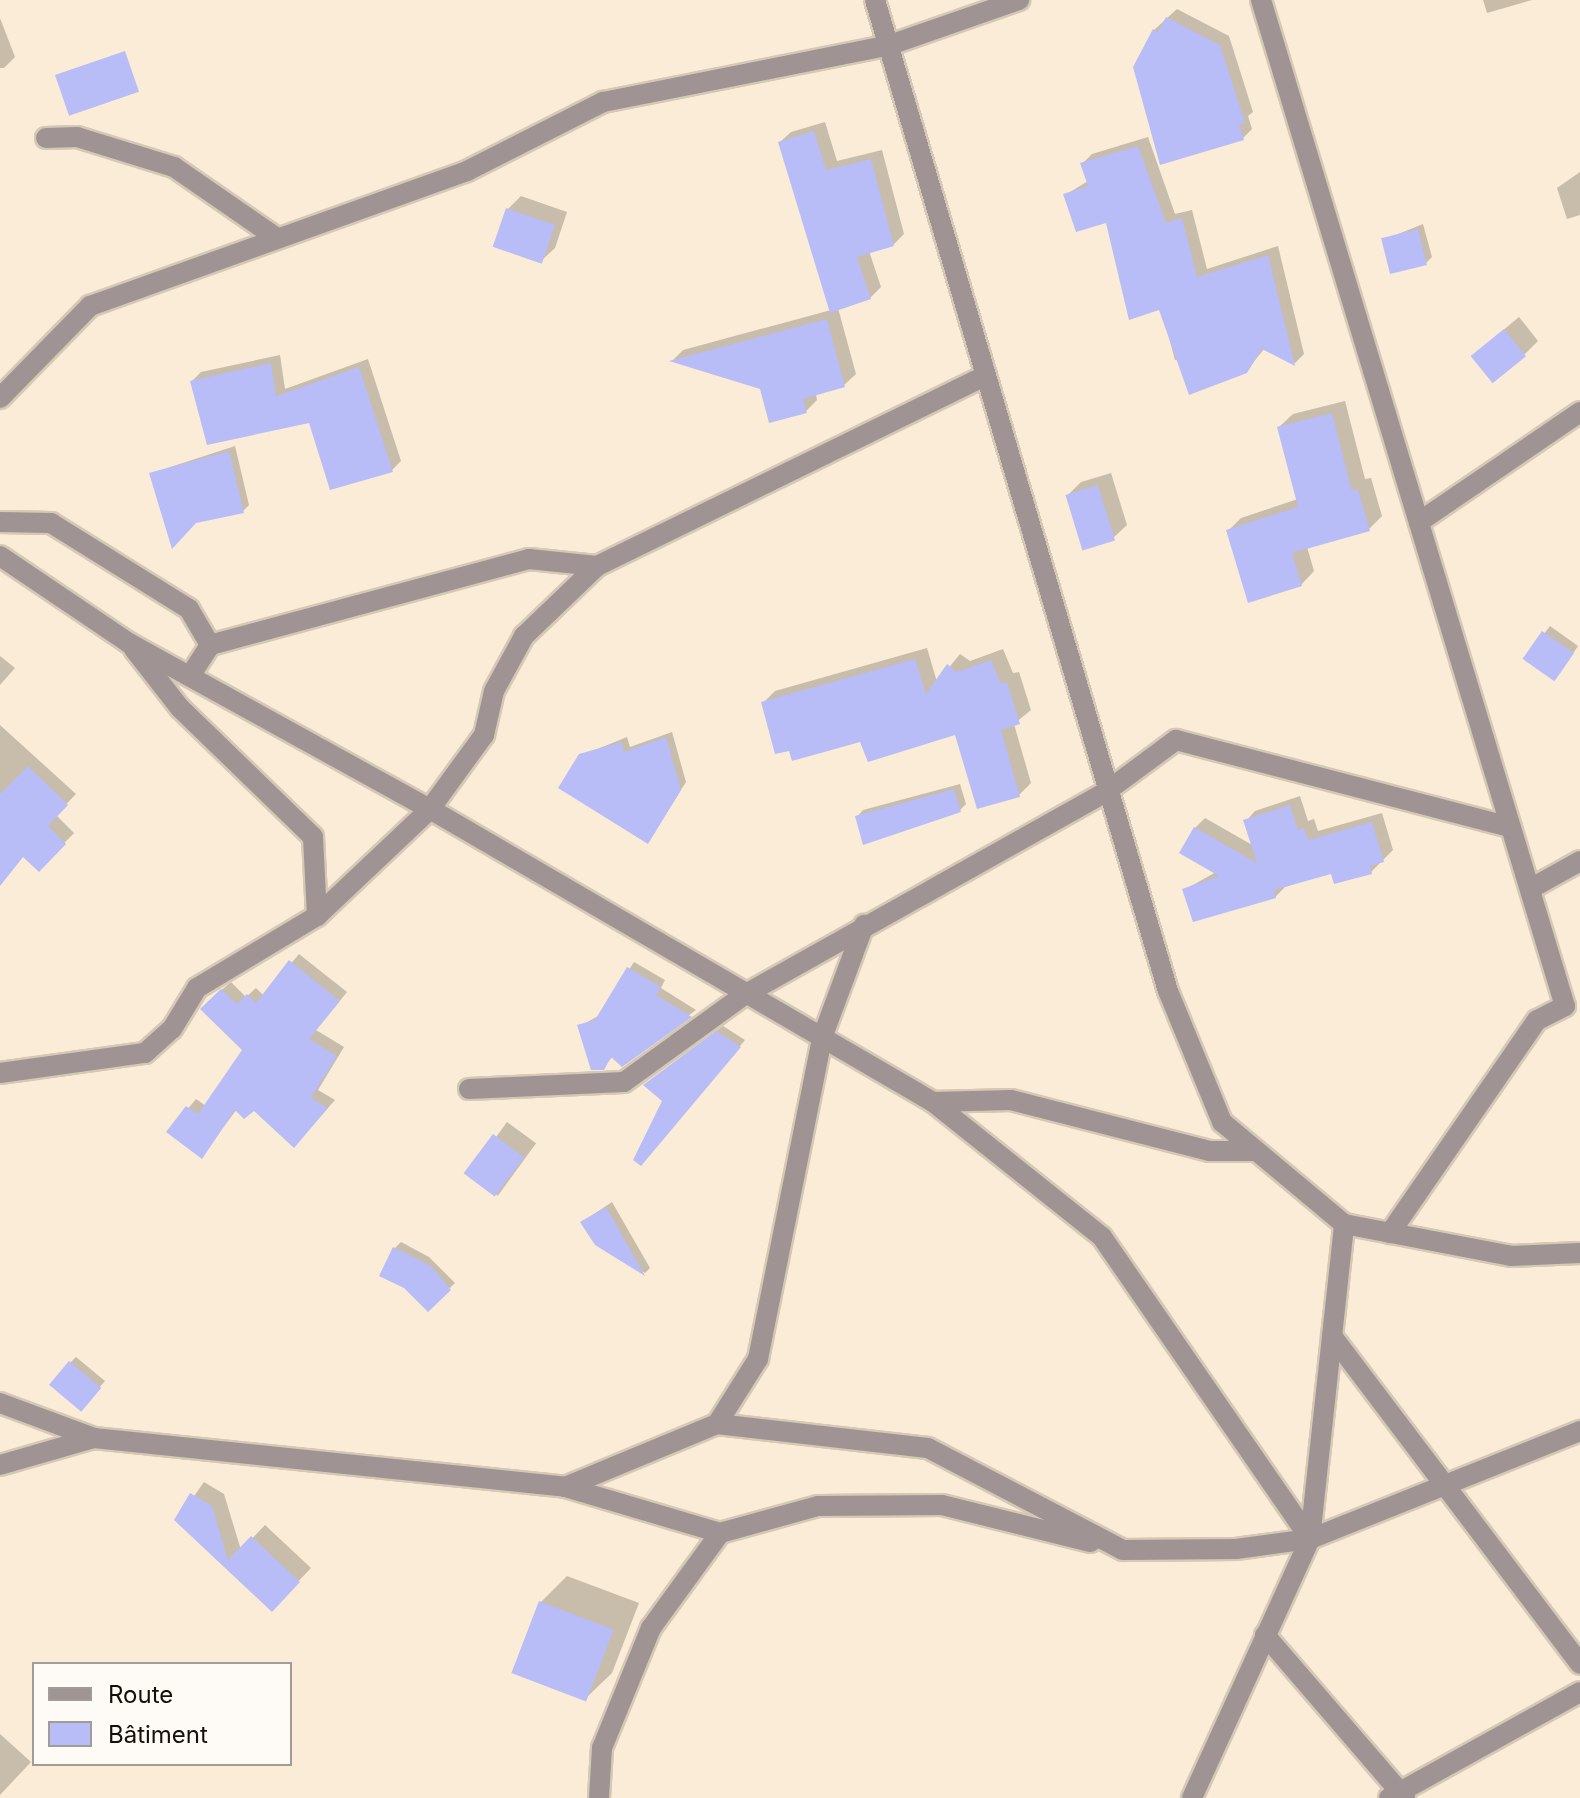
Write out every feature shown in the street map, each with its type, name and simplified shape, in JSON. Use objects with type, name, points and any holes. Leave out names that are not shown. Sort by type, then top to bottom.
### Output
[{"type":"street","points":[[875,0],[1107,791],[1180,1020],[1222,1122],[1344,1224],[1511,1256],[1580,1253]]},
{"type":"street","points":[[0,398],[90,306],[467,171],[603,102],[887,46],[1019,0]]},
{"type":"street","points":[[1261,0],[1565,1006],[1537,1020],[1390,1233]]},
{"type":"street","points":[[46,138],[77,137],[174,167],[277,238]]},
{"type":"street","points":[[0,1073],[145,1053],[172,1029],[197,988],[317,916],[430,809],[484,735],[494,691],[524,636],[597,566],[985,376]]},
{"type":"street","points":[[1419,522],[1580,412]]},
{"type":"street","points":[[0,522],[51,523],[189,609],[210,645]]},
{"type":"street","points":[[0,556],[129,643],[430,809],[744,995],[933,1102],[1102,1237],[1310,1539]]},
{"type":"street","points":[[190,676],[210,645],[529,559],[597,566]]},
{"type":"street","points":[[129,643],[180,708],[313,837],[317,916]]},
{"type":"street","points":[[469,1089],[624,1082],[744,995],[1107,791],[1176,740],[1511,827]]},
{"type":"street","points":[[1530,889],[1580,861]]},
{"type":"street","points":[[717,1424],[758,1359],[822,1038],[864,925]]},
{"type":"street","points":[[933,1102],[1011,1100],[1209,1151],[1256,1151]]},
{"type":"street","points":[[1192,1798],[1310,1539],[1344,1224]]},
{"type":"street","points":[[1332,1336],[1580,1664]]},
{"type":"street","points":[[0,1403],[94,1438],[565,1487],[720,1533],[818,1506],[942,1505],[1123,1550],[1236,1549],[1310,1539],[1442,1483],[1580,1431]]},
{"type":"street","points":[[565,1487],[717,1424],[928,1448],[1123,1550]]},
{"type":"street","points":[[0,1465],[94,1438]]},
{"type":"street","points":[[599,1798],[602,1748],[651,1628],[720,1533]]},
{"type":"street","points":[[1265,1635],[1398,1796],[1580,1692]]},
{"type":"building","points":[[1166,17],[1220,45],[1245,123],[1239,124],[1244,140],[1160,165],[1133,67],[1153,29],[1158,32]]},
{"type":"building","points":[[125,51],[139,92],[69,116],[55,75]]},
{"type":"building","points":[[814,131],[826,170],[871,159],[894,246],[857,257],[871,299],[830,313],[778,142]]},
{"type":"building","points":[[1138,146],[1166,223],[1182,218],[1197,277],[1268,255],[1295,366],[1262,349],[1247,373],[1189,395],[1159,310],[1129,320],[1106,223],[1076,232],[1063,194],[1088,186],[1080,163]]},
{"type":"building","points":[[506,208],[555,225],[542,264],[493,247]]},
{"type":"building","points":[[1418,229],[1427,265],[1390,274],[1381,238]]},
{"type":"building","points":[[827,319],[845,387],[803,399],[807,413],[769,423],[760,389],[669,361]]},
{"type":"building","points":[[1504,329],[1526,356],[1493,383],[1471,356]]},
{"type":"building","points":[[271,363],[276,396],[359,367],[393,472],[330,490],[309,423],[207,445],[190,381]]},
{"type":"building","points":[[1332,413],[1352,491],[1358,489],[1370,531],[1292,553],[1302,586],[1248,603],[1226,530],[1298,507],[1277,427]]},
{"type":"building","points":[[229,451],[244,513],[196,523],[172,549],[149,473]]},
{"type":"building","points":[[1098,485],[1115,540],[1082,550],[1065,495]]},
{"type":"building","points":[[1542,631],[1574,653],[1554,681],[1522,659]]},
{"type":"building","points":[[915,659],[926,694],[947,664],[957,672],[991,660],[1001,684],[1007,682],[1020,724],[1001,730],[1020,797],[977,809],[955,735],[868,762],[860,742],[792,761],[789,751],[775,754],[761,702]]},
{"type":"building","points":[[666,737],[681,790],[648,844],[558,788],[579,754],[621,742],[624,752]]},
{"type":"building","points":[[28,766],[68,805],[48,826],[66,844],[39,872],[23,857],[0,886],[0,794]]},
{"type":"building","points":[[954,789],[961,812],[863,845],[855,816]]},
{"type":"building","points":[[1290,805],[1298,830],[1304,828],[1308,840],[1372,822],[1384,862],[1370,866],[1372,874],[1334,884],[1331,874],[1274,890],[1276,898],[1193,922],[1182,889],[1219,876],[1179,853],[1194,827],[1257,863],[1243,820]]},
{"type":"building","points":[[289,960],[340,1001],[309,1039],[337,1056],[311,1098],[328,1108],[294,1148],[254,1111],[244,1119],[235,1110],[202,1159],[166,1132],[186,1106],[198,1114],[242,1050],[200,1009],[221,989],[237,1004],[247,994],[256,1003]]},
{"type":"building","points":[[627,967],[661,987],[656,995],[692,1017],[622,1067],[611,1057],[604,1070],[591,1070],[577,1025],[595,1020]]},
{"type":"building","points":[[716,1031],[741,1047],[641,1166],[633,1160],[662,1101],[643,1085]]},
{"type":"building","points":[[493,1134],[524,1157],[495,1197],[464,1173]]},
{"type":"building","points":[[606,1207],[645,1276],[595,1245],[580,1222]]},
{"type":"building","points":[[393,1247],[431,1266],[451,1290],[428,1312],[404,1288],[379,1276]]},
{"type":"building","points":[[69,1361],[101,1388],[81,1412],[49,1385]]},
{"type":"building","points":[[190,1493],[212,1506],[228,1560],[251,1536],[300,1582],[272,1612],[174,1520]]},
{"type":"building","points":[[539,1601],[614,1630],[586,1702],[511,1673]]}]
